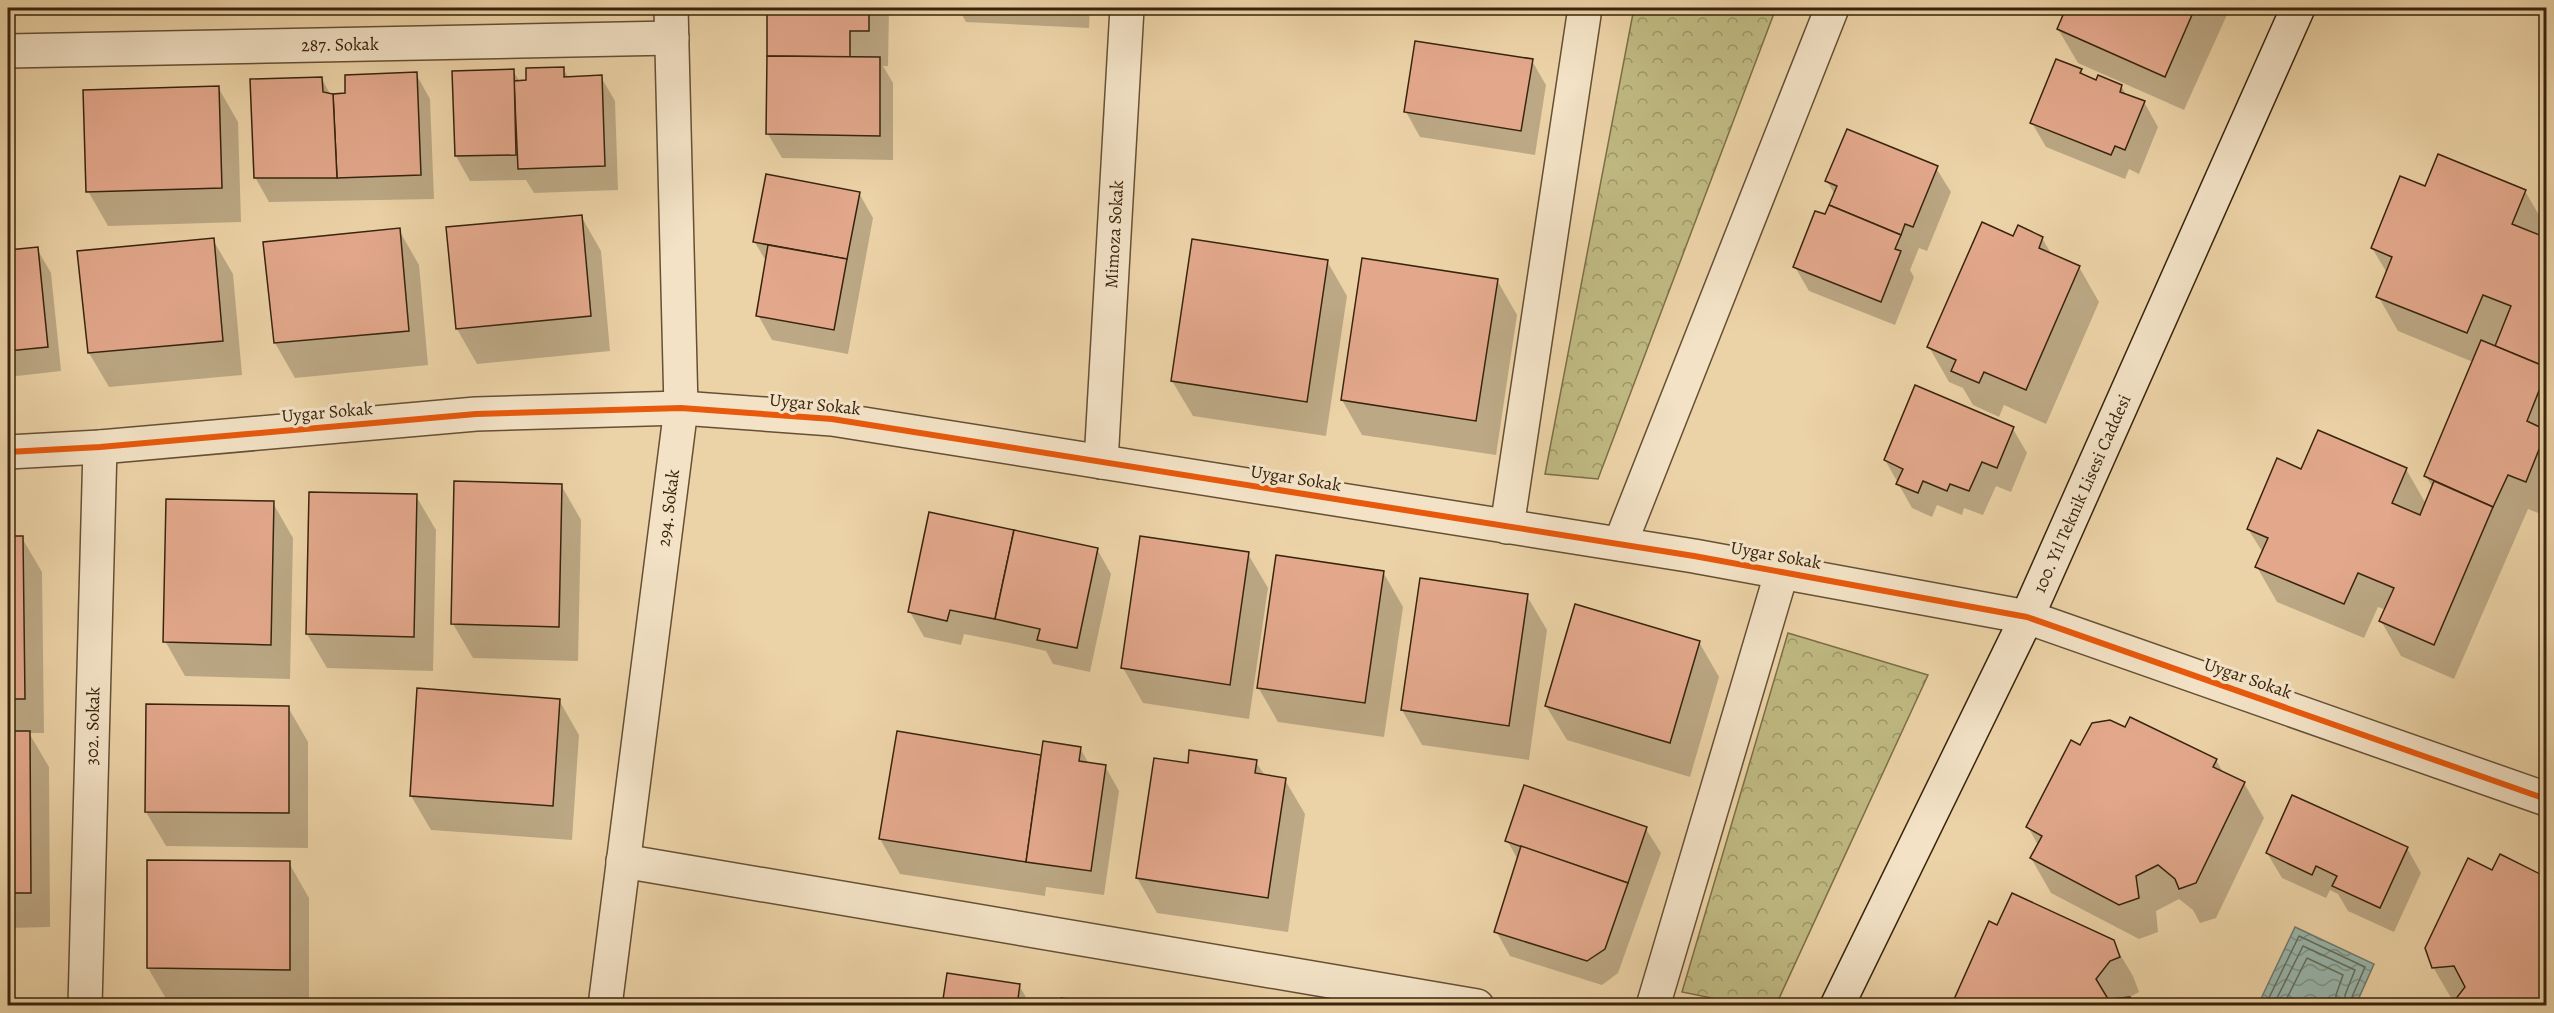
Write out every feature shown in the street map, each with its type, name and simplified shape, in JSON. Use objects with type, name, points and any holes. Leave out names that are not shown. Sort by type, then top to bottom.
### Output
[{"type":"street","name":"Mimoza Sokak","points":[[1101,462],[1127,8]]},
{"type":"street","points":[[1507,527],[1585,8]]},
{"type":"street","points":[[1620,544],[1832,8]]},
{"type":"street","name":"100. Yıl Teknik Lisesi Caddesi","points":[[1837,1005],[2027,617],[2298,8]]},
{"type":"street","name":"287. Sokak","points":[[8,51],[671,23]]},
{"type":"street","name":"294. Sokak","points":[[605,1005],[681,408],[671,23]]},
{"type":"street","name":"Uygar Sokak","points":[[8,452],[100,447],[476,414],[681,408],[832,419],[1620,544],[1782,571],[2027,617],[2547,799]]},
{"type":"street","name":"302. Sokak","points":[[85,1005],[100,447]]},
{"type":"street","points":[[1653,1005],[1782,571]]},
{"type":"street","points":[[623,861],[1477,1005]]},
{"type":"green space","points":[[1634,8],[1776,8],[1598,479],[1545,474]]},
{"type":"green space","points":[[1788,633],[1928,675],[1776,1005],[1746,1005],[1682,992]]},
{"type":"water","points":[[2295,927],[2374,964],[2358,1000],[2368,1005],[2258,1005]]},
{"type":"building","points":[[767,8],[869,8],[869,31],[850,31],[850,57],[767,56]]},
{"type":"building","points":[[2066,8],[2195,8],[2165,77],[2057,29]]},
{"type":"building","points":[[1415,41],[1533,59],[1521,131],[1404,112]]},
{"type":"building","points":[[767,56],[880,57],[880,136],[766,134]]},
{"type":"building","points":[[2056,59],[2082,69],[2080,73],[2096,80],[2098,75],[2122,85],[2120,92],[2145,101],[2125,150],[2115,146],[2111,155],[2030,123]]},
{"type":"building","points":[[564,67],[564,77],[602,75],[605,166],[518,169],[514,81],[526,80],[526,68]]},
{"type":"building","points":[[514,69],[516,155],[455,156],[452,71]]},
{"type":"building","points":[[417,72],[421,175],[337,178],[333,94],[345,93],[345,75]]},
{"type":"building","points":[[322,77],[323,92],[333,94],[337,178],[254,178],[250,79]]},
{"type":"building","points":[[219,86],[222,188],[86,192],[83,90]]},
{"type":"building","points":[[1847,129],[1938,166],[1913,227],[1905,224],[1901,235],[1829,205],[1837,186],[1825,181]]},
{"type":"building","points":[[2438,154],[2526,190],[2512,224],[2542,236],[2546,226],[2546,367],[2495,346],[2511,306],[2483,295],[2467,333],[2376,297],[2392,257],[2371,248],[2400,176],[2425,186]]},
{"type":"building","points":[[766,174],[860,192],[847,259],[753,242]]},
{"type":"building","points":[[1829,205],[1901,235],[1895,249],[1901,251],[1881,302],[1793,267],[1815,211],[1825,214]]},
{"type":"building","points":[[582,215],[591,316],[456,329],[446,227]]},
{"type":"building","points":[[1982,222],[2013,236],[2018,225],[2043,237],[2039,248],[2080,266],[2026,390],[1984,372],[1979,383],[1951,371],[1956,360],[1927,347]]},
{"type":"building","points":[[400,228],[409,331],[274,343],[263,242]]},
{"type":"building","points":[[214,238],[223,341],[88,353],[77,251]]},
{"type":"building","points":[[1192,239],[1328,260],[1307,402],[1171,381]]},
{"type":"building","points":[[768,245],[847,259],[834,330],[756,316]]},
{"type":"building","points":[[38,247],[48,347],[8,351],[8,250]]},
{"type":"building","points":[[1362,258],[1498,279],[1476,421],[1341,400]]},
{"type":"building","points":[[2481,340],[2546,367],[2546,373],[2527,421],[2546,432],[2526,482],[2508,475],[2493,507],[2424,476]]},
{"type":"building","points":[[1915,385],[2014,427],[1997,468],[1982,462],[1969,491],[1950,484],[1947,491],[1923,481],[1918,493],[1896,484],[1903,469],[1884,460]]},
{"type":"building","points":[[2318,430],[2407,468],[2392,503],[2420,515],[2434,481],[2493,507],[2434,645],[2379,621],[2394,588],[2358,573],[2344,604],[2255,567],[2268,538],[2247,529],[2277,458],[2301,469]]},
{"type":"building","points":[[454,481],[562,484],[559,627],[451,624]]},
{"type":"building","points":[[309,492],[417,494],[414,637],[306,634]]},
{"type":"building","points":[[166,499],[274,501],[271,645],[163,642]]},
{"type":"building","points":[[929,512],[1014,530],[995,619],[950,610],[947,621],[908,612]]},
{"type":"building","points":[[1014,530],[1098,548],[1077,648],[1037,640],[1040,629],[995,619]]},
{"type":"building","points":[[8,536],[23,536],[25,699],[8,699]]},
{"type":"building","points":[[1140,536],[1249,552],[1230,685],[1121,668]]},
{"type":"building","points":[[1276,555],[1384,571],[1365,703],[1257,688]]},
{"type":"building","points":[[1420,578],[1528,594],[1509,726],[1401,710]]},
{"type":"building","points":[[1575,604],[1700,641],[1670,743],[1545,706]]},
{"type":"building","points":[[417,688],[560,699],[553,806],[410,796]]},
{"type":"building","points":[[146,704],[289,706],[289,813],[145,812]]},
{"type":"building","points":[[2130,717],[2217,759],[2213,767],[2245,782],[2196,883],[2179,889],[2175,879],[2158,865],[2136,876],[2139,898],[2119,905],[2030,858],[2042,836],[2026,827],[2071,740],[2080,745],[2092,723],[2110,720],[2125,727]]},
{"type":"building","points":[[8,731],[30,731],[31,893],[8,893]]},
{"type":"building","points":[[897,731],[1041,755],[1026,862],[879,839]]},
{"type":"building","points":[[1043,741],[1081,747],[1079,761],[1106,765],[1091,871],[1026,862]]},
{"type":"building","points":[[1189,750],[1257,760],[1255,773],[1286,778],[1268,898],[1136,878],[1154,758],[1188,763]]},
{"type":"building","points":[[1524,785],[1647,827],[1628,883],[1505,841]]},
{"type":"building","points":[[2292,795],[2408,847],[2380,908],[2332,886],[2337,876],[2316,866],[2312,875],[2266,853]]},
{"type":"building","points":[[1521,846],[1628,883],[1605,949],[1587,961],[1494,932]]},
{"type":"building","points":[[2500,854],[2546,877],[2546,1006],[2447,1006],[2452,1004],[2465,987],[2454,966],[2432,968],[2425,948],[2468,858],[2492,870]]},
{"type":"building","points":[[147,860],[290,861],[290,970],[147,968]]},
{"type":"building","points":[[2012,893],[2114,940],[2120,957],[2110,961],[2096,979],[2108,999],[2130,997],[2133,1006],[1951,1006],[1989,921],[1997,925]]},
{"type":"building","points":[[947,973],[1020,984],[1017,1006],[942,1006]]},
{"type":"building","points":[[1061,998],[1114,1006],[1059,1006]]},
{"type":"cycle path","points":[[8,452],[100,447],[476,414],[681,408],[832,419],[1694,556],[2027,617],[2546,799]]}]
